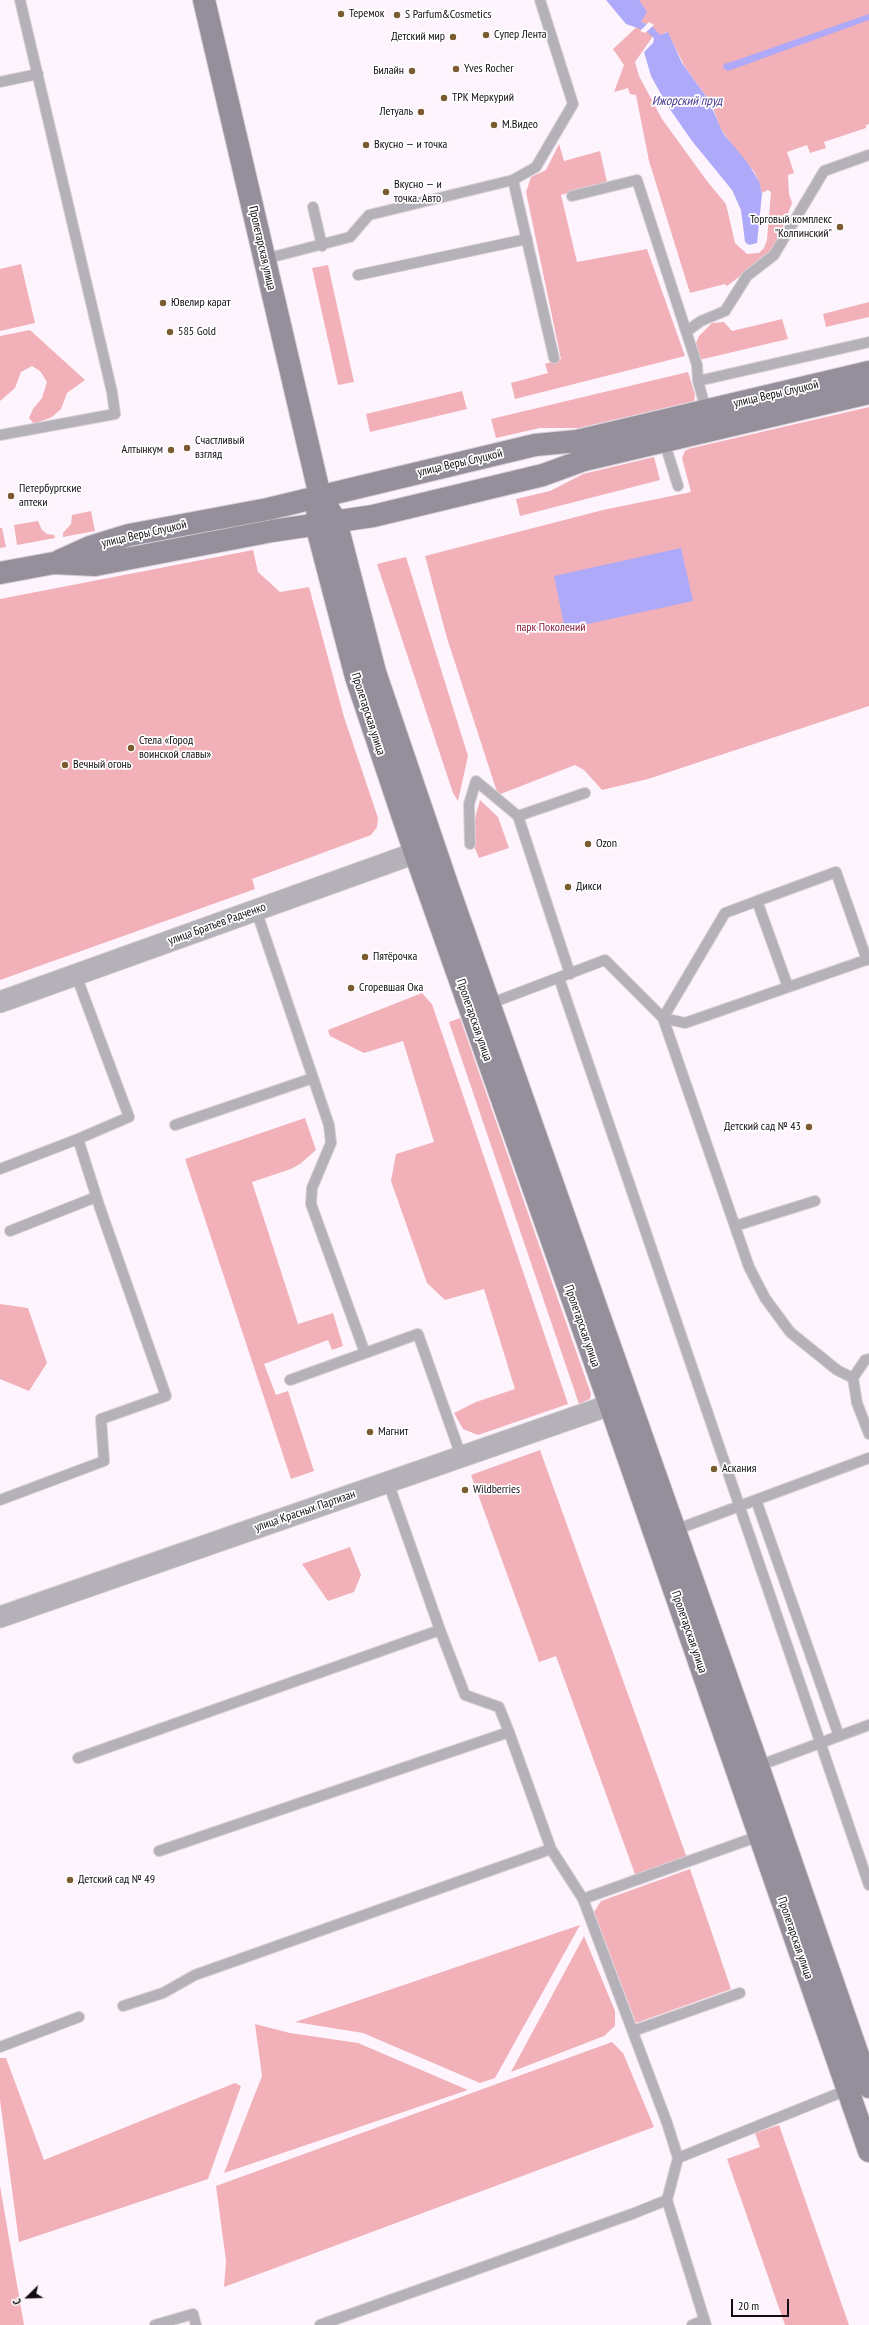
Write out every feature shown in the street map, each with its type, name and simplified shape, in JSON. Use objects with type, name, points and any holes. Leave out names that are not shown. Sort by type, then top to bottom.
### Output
[{"type":"main road","name":"Пролетарская улица","points":[[204,0],[326,523],[375,672],[425,850],[610,1405],[869,2151]]},
{"type":"main road","name":"улица Веры Слуцкой","points":[[54,564],[90,547],[129,535],[268,509],[535,446],[577,441],[869,372]]},
{"type":"main road","name":"улица Веры Слуцкой","points":[[0,573],[54,564],[95,565],[326,523],[373,516],[535,477],[584,460],[869,393]]},
{"type":"main road","name":"Пролетарская улица","points":[[425,850],[489,1004],[758,1766],[869,2087]]},
{"type":"street","name":"улица Братьев Радченко","points":[[0,1002],[425,850]]},
{"type":"street","name":"улица Красных Партизан","points":[[0,1617],[610,1405]]},
{"type":"lane","points":[[0,435],[115,414],[112,392],[20,0]]},
{"type":"lane","points":[[265,259],[322,246],[350,237],[369,215],[513,180],[536,167],[573,104],[540,0]]},
{"type":"lane","points":[[0,82],[38,74]]},
{"type":"lane","points":[[687,331],[701,321],[725,311],[747,276],[774,256],[824,171],[869,156]]},
{"type":"lane","points":[[513,180],[554,358]]},
{"type":"lane","points":[[572,196],[637,180],[698,365],[698,381],[706,410]]},
{"type":"lane","points":[[313,207],[322,246]]},
{"type":"lane","points":[[358,275],[526,238]]},
{"type":"lane","points":[[698,381],[869,342]]},
{"type":"lane","points":[[664,441],[678,486]]},
{"type":"lane","points":[[470,844],[468,804],[476,781],[518,816],[570,974]]},
{"type":"lane","points":[[518,816],[585,793]]},
{"type":"lane","points":[[836,872],[868,959],[685,1023],[663,1018],[724,912],[836,872]]},
{"type":"lane","points":[[757,901],[788,987]]},
{"type":"lane","points":[[256,910],[329,1125],[331,1143],[312,1188],[311,1204],[365,1353]]},
{"type":"lane","points":[[489,1004],[605,960],[663,1018],[749,1267],[765,1298],[790,1332],[837,1370],[853,1378]]},
{"type":"lane","points":[[0,1169],[78,1140],[129,1117],[76,975]]},
{"type":"lane","points":[[559,978],[869,1885]]},
{"type":"lane","points":[[176,1125],[313,1078]]},
{"type":"lane","points":[[0,1500],[104,1461],[101,1419],[166,1396],[96,1197],[78,1140]]},
{"type":"lane","points":[[10,1231],[96,1197]]},
{"type":"lane","points":[[735,1226],[815,1201]]},
{"type":"lane","points":[[290,1380],[418,1334],[462,1456]]},
{"type":"lane","points":[[869,1359],[865,1360],[853,1378],[857,1403],[869,1434]]},
{"type":"lane","points":[[675,1530],[869,1458]]},
{"type":"lane","points":[[388,1482],[465,1696],[499,1707],[551,1848],[584,1899],[633,2031],[678,2158],[666,2200],[705,2323],[692,2325]]},
{"type":"lane","points":[[756,1500],[839,1736]]},
{"type":"lane","points":[[78,1758],[440,1630]]},
{"type":"lane","points":[[758,1766],[869,1725]]},
{"type":"lane","points":[[158,1851],[509,1732]]},
{"type":"lane","points":[[584,1899],[759,1836]]},
{"type":"lane","points":[[123,2006],[163,1993],[195,1975],[551,1848]]},
{"type":"lane","points":[[633,2031],[740,1993]]},
{"type":"lane","points":[[0,2047],[78,2017]]},
{"type":"lane","points":[[678,2158],[847,2090]]},
{"type":"lane","points":[[320,2325],[632,2214],[666,2200]]},
{"type":"lane","points":[[155,2325],[193,2314],[196,2325]]},
{"type":"green space","points":[[637,0],[869,0],[869,124],[866,125],[866,128],[824,142],[826,148],[810,153],[807,145],[787,152],[794,173],[788,175],[789,194],[792,203],[774,250],[727,286],[725,284],[690,293],[649,161],[636,95],[630,94],[628,88],[614,92],[624,65],[613,49],[641,23],[641,19],[646,14]],"holes":[[[656,32],[660,36],[666,32],[669,35],[685,67],[708,99],[722,97],[718,105],[713,108],[720,128],[747,165],[753,170],[758,179],[762,193],[768,190],[771,192],[767,240],[764,248],[759,253],[747,254],[735,243],[726,204],[707,181],[662,119],[639,76],[635,62]]]},
{"type":"green space","points":[[559,144],[564,161],[600,151],[607,182],[561,195],[577,262],[647,249],[685,356],[515,399],[511,383],[548,373],[545,364],[561,359],[526,192],[531,177],[546,170]]},
{"type":"green space","points":[[21,264],[35,323],[0,331],[0,269]]},
{"type":"green space","points":[[328,265],[354,382],[338,385],[312,268]]},
{"type":"green space","points":[[869,302],[869,317],[826,327],[823,314]]},
{"type":"green space","points":[[782,319],[788,339],[699,360],[696,343],[699,336],[712,323],[724,322],[732,331]]},
{"type":"green space","points":[[30,330],[85,380],[67,393],[61,409],[52,417],[34,424],[29,418],[33,409],[42,398],[47,382],[40,371],[32,366],[21,372],[15,388],[0,401],[0,336]]},
{"type":"green space","points":[[688,372],[695,395],[694,401],[579,428],[540,428],[496,438],[491,419]]},
{"type":"green space","points":[[462,391],[467,409],[370,432],[366,414]]},
{"type":"green space","name":"парк Поколений","points":[[869,407],[869,706],[648,779],[602,790],[584,770],[575,765],[498,795],[447,638],[425,556],[603,510],[691,492],[682,458],[685,451],[688,449]]},
{"type":"green space","points":[[654,457],[660,480],[520,516],[516,499],[550,491],[583,474]]},
{"type":"green space","points":[[91,511],[95,531],[63,537],[63,533],[71,524],[72,515]]},
{"type":"green space","points":[[38,521],[42,530],[47,534],[54,535],[55,538],[17,545],[14,525]]},
{"type":"green space","points":[[0,528],[2,528],[6,547],[0,548]]},
{"type":"green space","points":[[253,550],[258,572],[280,592],[309,587],[344,717],[378,818],[377,827],[371,835],[252,879],[255,889],[0,980],[0,599]]},
{"type":"green space","points":[[406,557],[468,756],[458,801],[453,793],[377,564]]},
{"type":"green space","points":[[480,800],[498,817],[509,848],[479,858],[474,846],[473,826]]},
{"type":"green space","points":[[422,993],[432,1004],[568,1404],[478,1435],[463,1429],[454,1413],[476,1402],[515,1389],[484,1289],[445,1300],[427,1283],[391,1181],[396,1154],[434,1142],[403,1041],[364,1053],[330,1036],[328,1030]]},
{"type":"green space","points":[[460,1018],[591,1394],[590,1399],[579,1404],[449,1022]]},
{"type":"green space","points":[[305,1118],[316,1150],[300,1164],[291,1169],[252,1182],[298,1324],[333,1313],[343,1346],[332,1350],[328,1340],[264,1364],[276,1395],[288,1391],[314,1471],[291,1479],[185,1159]]},
{"type":"green space","points":[[0,1304],[28,1308],[47,1363],[29,1391],[0,1379]]},
{"type":"green space","points":[[540,1450],[687,1858],[636,1877],[556,1656],[539,1662],[471,1475]]},
{"type":"green space","points":[[350,1547],[361,1575],[354,1592],[328,1601],[302,1564]]},
{"type":"green space","points":[[690,1869],[731,1989],[636,2023],[594,1912],[601,1901]]},
{"type":"green space","points":[[580,1925],[495,2078],[480,2083],[363,2033],[295,2022]]},
{"type":"green space","points":[[584,1936],[615,2011],[615,2026],[604,2036],[511,2072]]},
{"type":"green space","points":[[255,2024],[290,2033],[358,2043],[468,2090],[224,2173],[262,2076]]},
{"type":"green space","points":[[612,2042],[623,2053],[654,2127],[224,2287],[226,2261],[216,2186]]},
{"type":"green space","points":[[0,2058],[6,2058],[44,2160],[235,2083],[241,2086],[208,2179],[19,2242],[0,2100]]},
{"type":"green space","points":[[779,2125],[849,2325],[785,2325],[727,2159],[760,2147],[755,2133]]},
{"type":"green space","points":[[0,2186],[24,2325],[0,2325]]},
{"type":"water","name":"Ижорский пруд","points":[[606,0],[639,0],[647,12],[641,22],[652,26],[660,35],[668,32],[682,63],[708,99],[723,133],[747,162],[759,181],[762,194],[757,243],[749,245],[745,242],[741,210],[732,190],[692,141],[667,105],[651,76],[644,52],[653,43],[654,38],[646,31],[626,24]]},
{"type":"water","points":[[869,14],[869,20],[728,71],[723,68],[724,64]]},
{"type":"water","points":[[681,548],[693,601],[565,629],[554,576]]},
{"type":"pier","points":[[649,22],[654,25],[645,33],[640,31]]},
{"type":"place","name":"Теремок","points":[[341,14]]},
{"type":"place","name":"S Parfum&Cosmetics","points":[[397,15]]},
{"type":"place","name":"Супер Лента","points":[[486,35]]},
{"type":"place","name":"Детский мир","points":[[453,37]]},
{"type":"place","name":"Yves Rocher","points":[[456,69]]},
{"type":"place","name":"Билайн","points":[[412,71]]},
{"type":"place","name":"ТРК Меркурий","points":[[444,98]]},
{"type":"place","name":"Летуаль","points":[[421,112]]},
{"type":"place","name":"М.Видео","points":[[494,125]]},
{"type":"place","name":"Вкусно — и точка","points":[[366,145]]},
{"type":"place","name":"Вкусно — и точка. Авто","points":[[386,192]]},
{"type":"place","name":"Торговый комплекс \"Колпинский\"","points":[[840,227]]},
{"type":"place","name":"Ювелир карат","points":[[163,303]]},
{"type":"place","name":"585 Gold","points":[[170,332]]},
{"type":"place","name":"Счастливый взгляд","points":[[187,448]]},
{"type":"place","name":"Алтынкум","points":[[171,450]]},
{"type":"place","name":"Петербургские аптеки","points":[[11,496]]},
{"type":"place","name":"Стела «Город воинской славы»","points":[[131,748]]},
{"type":"place","name":"Вечный огонь","points":[[65,765]]},
{"type":"place","name":"Ozon","points":[[588,844]]},
{"type":"place","name":"Дикси","points":[[568,887]]},
{"type":"place","name":"Пятёрочка","points":[[365,957]]},
{"type":"place","name":"Сгоревшая Ока","points":[[351,988]]},
{"type":"place","name":"Детский сад № 43","points":[[809,1127]]},
{"type":"place","name":"Магнит","points":[[370,1432]]},
{"type":"place","name":"Аскания","points":[[714,1469]]},
{"type":"place","name":"Wildberries","points":[[465,1490]]},
{"type":"place","name":"Детский сад № 49","points":[[70,1880]]}]
